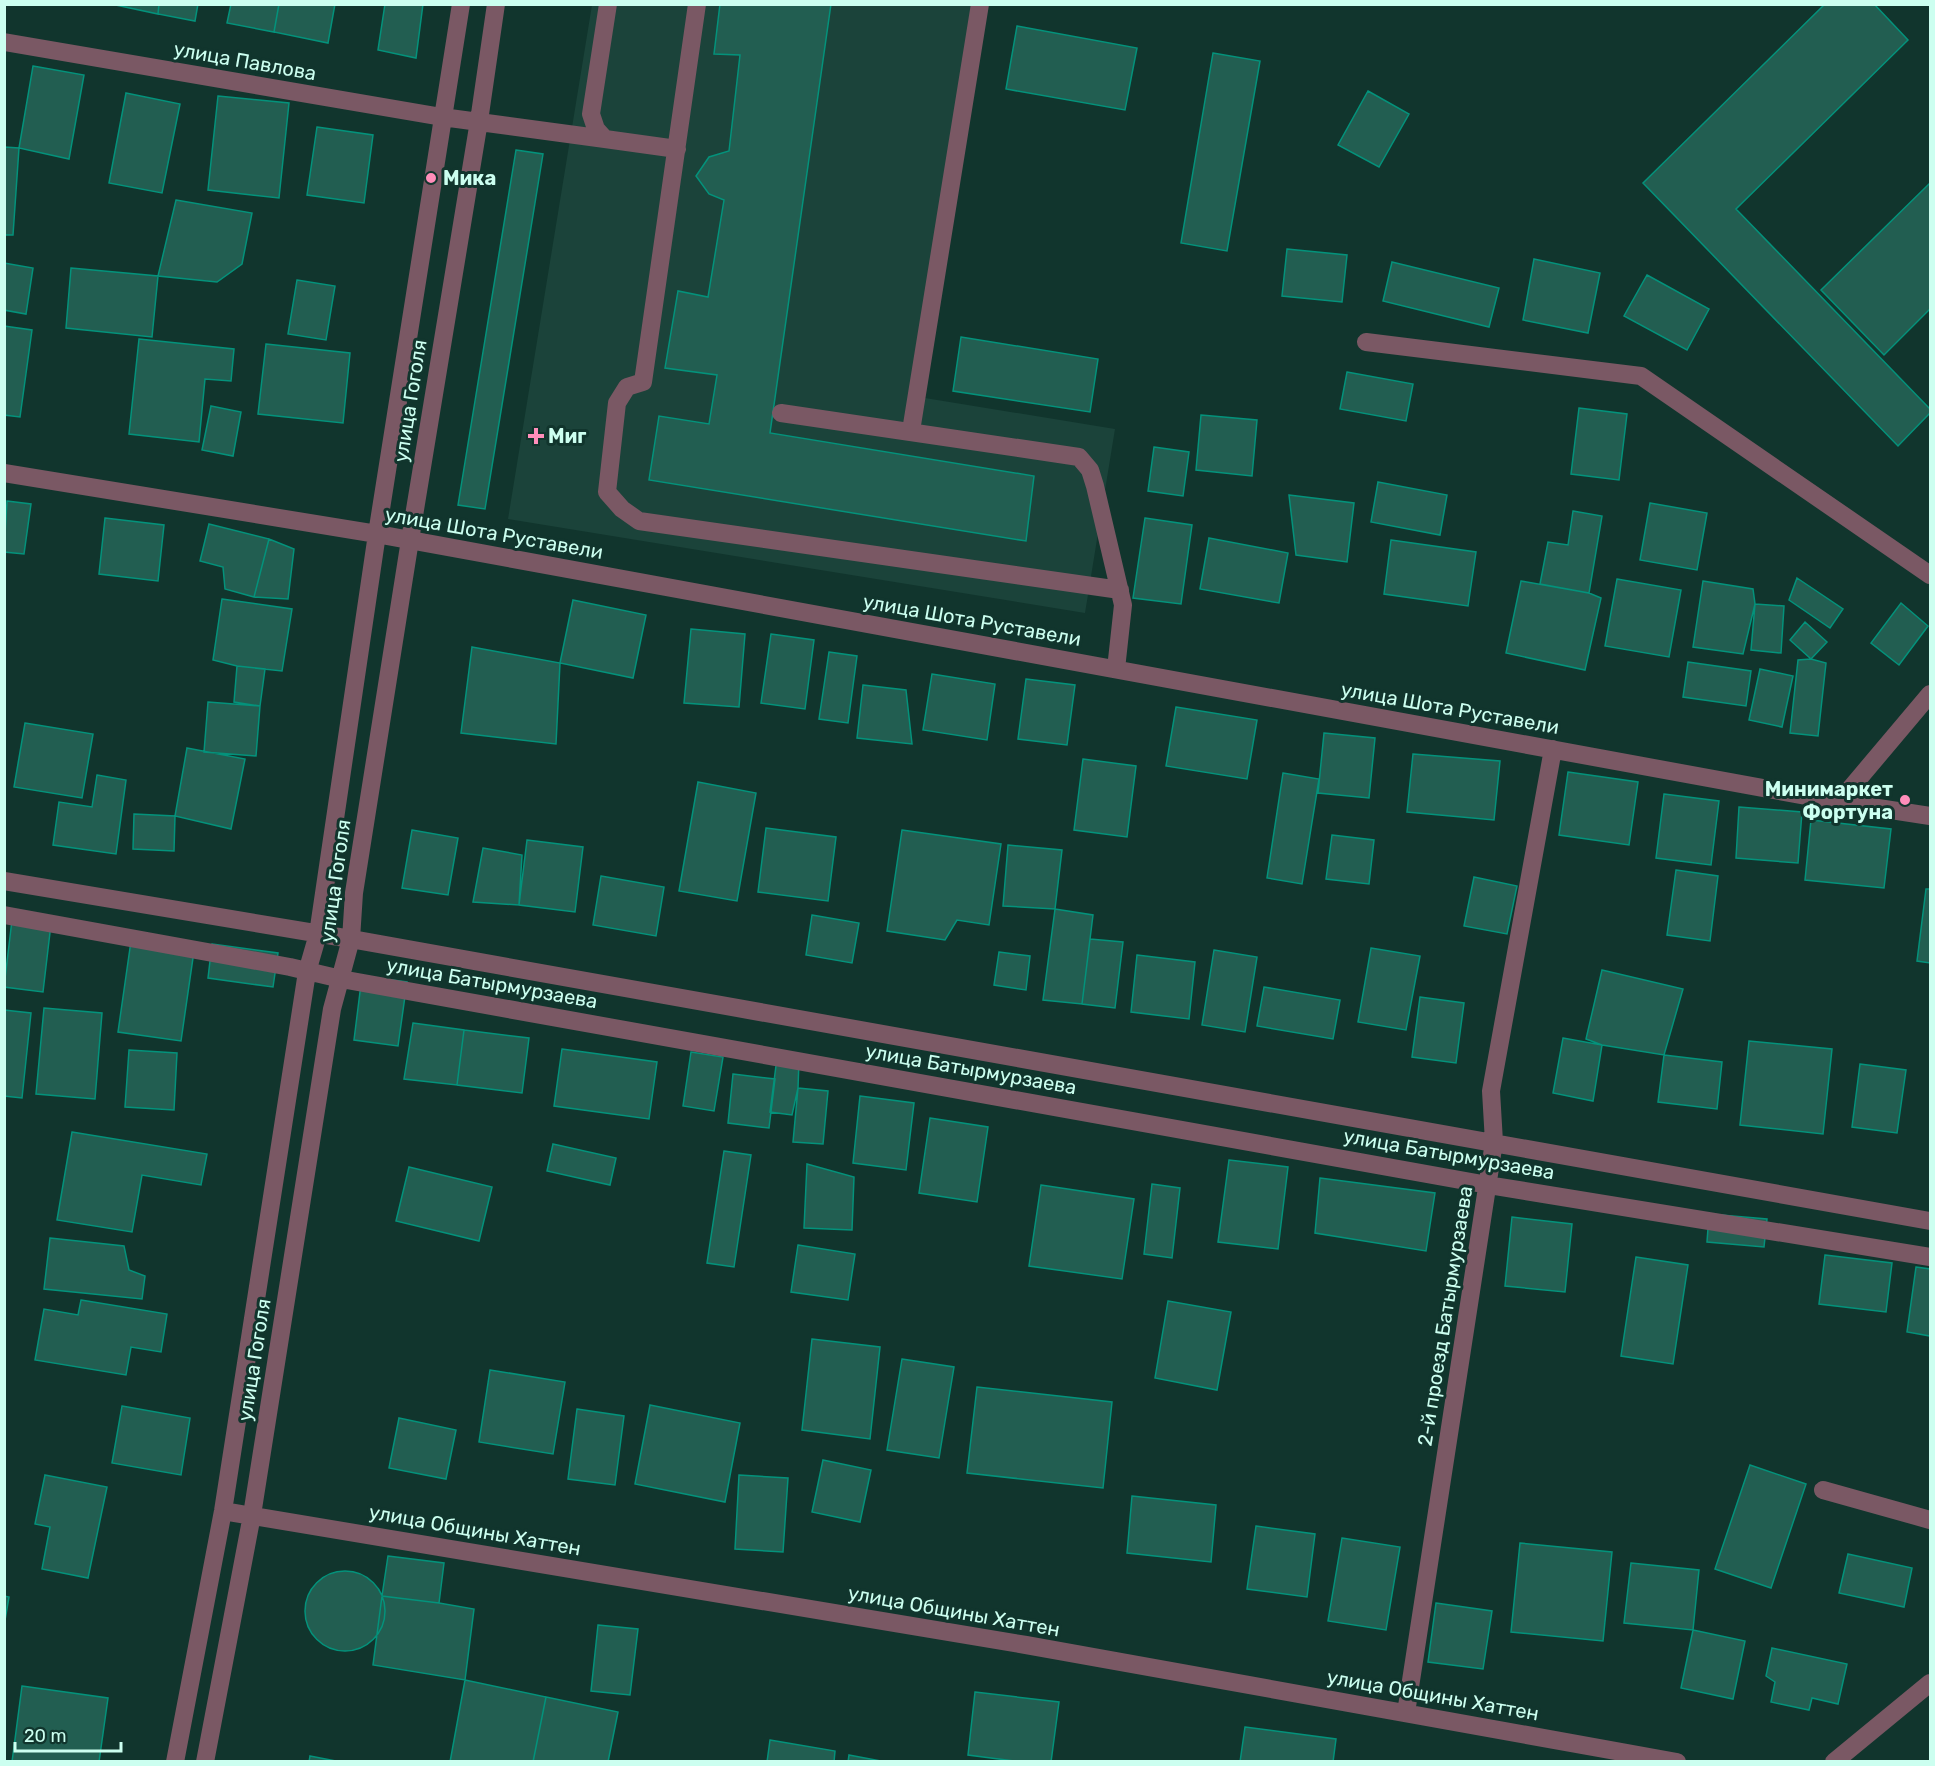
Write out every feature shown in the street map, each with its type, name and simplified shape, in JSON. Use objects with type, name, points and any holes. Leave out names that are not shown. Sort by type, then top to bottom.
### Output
[{"type":"street","name":"улица Гоголя","points":[[175,1761],[223,1511],[307,972],[318,934],[377,534],[461,4]]},
{"type":"street","name":"улица Гоголя","points":[[205,1761],[252,1515],[332,1009],[351,939],[354,893],[496,4]]},
{"type":"street","points":[[605,139],[596,129],[591,114],[608,4]]},
{"type":"street","points":[[697,4],[643,382],[627,387],[617,403],[607,492],[622,509],[639,521],[1120,590]]},
{"type":"street","points":[[911,431],[980,4]]},
{"type":"street","name":"улица Павлова","points":[[4,42],[442,117],[677,149]]},
{"type":"street","points":[[1366,342],[1641,376],[1930,575]]},
{"type":"street","points":[[781,413],[1079,457],[1090,470],[1095,486],[1123,605],[1116,669]]},
{"type":"street","name":"улица Шота Руставели","points":[[4,473],[377,534],[1839,802],[1930,816]]},
{"type":"street","points":[[1839,802],[1930,694]]},
{"type":"street","name":"2-й проезд Батырмурзаева","points":[[1406,1713],[1494,1142],[1491,1091],[1553,749]]},
{"type":"street","name":"улица Батырмурзаева","points":[[4,881],[351,939],[1930,1221]]},
{"type":"street","name":"улица Батырмурзаева","points":[[4,915],[290,967],[341,979],[1488,1185],[1930,1257]]},
{"type":"street","points":[[1822,1490],[1930,1520]]},
{"type":"street","name":"улица Общины Хаттен","points":[[223,1511],[1037,1647],[1677,1761]]},
{"type":"street","points":[[1834,1761],[1930,1683]]},
{"type":"shaded area","points":[[592,5],[988,5],[925,398],[1115,429],[1085,613],[508,519]]},
{"type":"building","points":[[111,4],[159,4],[158,14]]},
{"type":"building","points":[[159,4],[198,4],[195,21],[158,14]]},
{"type":"building","points":[[231,4],[279,4],[274,32],[227,23]]},
{"type":"building","points":[[279,4],[335,4],[328,43],[274,32]]},
{"type":"building","points":[[385,4],[423,4],[416,58],[378,50]]},
{"type":"building","points":[[720,4],[831,4],[770,433],[1034,476],[1026,541],[649,480],[659,416],[709,424],[717,375],[665,368],[678,291],[708,297],[724,200],[709,194],[696,176],[709,157],[729,151],[740,55],[714,54]]},
{"type":"building","points":[[1825,4],[1874,4],[1908,40],[1736,209],[1930,409],[1930,413],[1898,446],[1643,183]]},
{"type":"building","points":[[1017,26],[1137,48],[1125,110],[1006,89]]},
{"type":"building","points":[[1213,53],[1260,61],[1227,251],[1181,243]]},
{"type":"building","points":[[33,66],[84,75],[69,159],[19,148]]},
{"type":"building","points":[[1368,91],[1409,114],[1379,167],[1338,145]]},
{"type":"building","points":[[126,93],[180,104],[162,193],[109,183]]},
{"type":"building","points":[[218,96],[289,103],[279,198],[208,190]]},
{"type":"building","points":[[317,127],[373,135],[364,203],[307,195]]},
{"type":"building","points":[[4,147],[19,148],[13,235],[4,235]]},
{"type":"building","points":[[516,150],[543,154],[485,509],[458,505]]},
{"type":"building","points":[[1930,183],[1930,309],[1884,355],[1821,290]]},
{"type":"building","points":[[176,200],[252,213],[242,264],[217,282],[158,276]]},
{"type":"building","points":[[1287,249],[1347,255],[1342,302],[1282,296]]},
{"type":"building","points":[[1534,259],[1600,273],[1588,333],[1523,320]]},
{"type":"building","points":[[1392,262],[1499,288],[1489,327],[1383,301]]},
{"type":"building","points":[[4,263],[33,268],[26,314],[4,310]]},
{"type":"building","points":[[71,268],[158,276],[152,337],[66,328]]},
{"type":"building","points":[[1647,275],[1709,309],[1687,350],[1624,316]]},
{"type":"building","points":[[297,280],[335,286],[326,340],[288,334]]},
{"type":"building","points":[[4,326],[32,330],[20,417],[4,415]]},
{"type":"building","points":[[961,337],[1098,359],[1090,412],[953,391]]},
{"type":"building","points":[[139,339],[234,349],[231,381],[205,379],[199,442],[129,434]]},
{"type":"building","points":[[266,344],[350,353],[343,423],[258,414]]},
{"type":"building","points":[[1347,372],[1413,384],[1406,421],[1340,409]]},
{"type":"building","points":[[211,406],[241,412],[233,456],[202,450]]},
{"type":"building","points":[[1579,408],[1627,414],[1619,480],[1571,474]]},
{"type":"building","points":[[1201,415],[1257,420],[1252,476],[1196,470]]},
{"type":"building","points":[[1154,447],[1189,452],[1183,496],[1148,491]]},
{"type":"building","points":[[1378,482],[1447,495],[1440,535],[1371,522]]},
{"type":"building","points":[[1289,495],[1354,503],[1347,562],[1296,555]]},
{"type":"building","points":[[7,501],[31,504],[24,554],[4,552]]},
{"type":"building","points":[[1650,503],[1707,513],[1697,570],[1640,560]]},
{"type":"building","points":[[1573,511],[1602,516],[1589,593],[1540,584],[1548,542],[1568,545]]},
{"type":"building","points":[[105,518],[164,525],[158,581],[99,574]]},
{"type":"building","points":[[1145,518],[1192,525],[1181,604],[1133,598]]},
{"type":"building","points":[[209,524],[269,539],[254,597],[225,589],[223,567],[200,561]]},
{"type":"building","points":[[1209,538],[1288,553],[1279,603],[1200,589]]},
{"type":"building","points":[[269,539],[294,549],[288,599],[254,597]]},
{"type":"building","points":[[1391,540],[1476,552],[1468,606],[1384,594]]},
{"type":"building","points":[[1797,578],[1843,609],[1830,628],[1789,600]]},
{"type":"building","points":[[1617,579],[1681,590],[1669,657],[1605,646]]},
{"type":"building","points":[[1521,581],[1589,593],[1601,598],[1585,670],[1506,653]]},
{"type":"building","points":[[1703,581],[1753,589],[1755,604],[1743,654],[1693,647]]},
{"type":"building","points":[[222,599],[292,609],[282,671],[237,666],[213,660]]},
{"type":"building","points":[[573,600],[646,615],[633,678],[560,663]]},
{"type":"building","points":[[1901,603],[1928,626],[1899,665],[1871,643]]},
{"type":"building","points":[[1755,604],[1784,606],[1781,653],[1751,650]]},
{"type":"building","points":[[1805,622],[1827,642],[1811,659],[1790,640]]},
{"type":"building","points":[[691,629],[745,634],[739,707],[684,703]]},
{"type":"building","points":[[771,634],[814,640],[805,709],[761,703]]},
{"type":"building","points":[[472,647],[560,663],[556,744],[461,733]]},
{"type":"building","points":[[829,652],[857,656],[848,723],[819,719]]},
{"type":"building","points":[[1811,659],[1826,663],[1818,736],[1790,733],[1798,660]]},
{"type":"building","points":[[1688,662],[1751,671],[1746,706],[1683,697]]},
{"type":"building","points":[[237,666],[265,669],[260,706],[234,702]]},
{"type":"building","points":[[1760,669],[1793,676],[1782,727],[1749,720]]},
{"type":"building","points":[[932,674],[995,684],[987,740],[923,730]]},
{"type":"building","points":[[1026,679],[1075,685],[1067,745],[1018,739]]},
{"type":"building","points":[[863,685],[906,690],[912,744],[857,738]]},
{"type":"building","points":[[208,702],[260,706],[256,756],[204,752]]},
{"type":"building","points":[[1176,707],[1257,720],[1247,779],[1166,766]]},
{"type":"building","points":[[25,723],[93,734],[82,798],[14,787]]},
{"type":"building","points":[[1324,733],[1375,738],[1369,798],[1318,793]]},
{"type":"building","points":[[187,748],[245,759],[231,829],[175,816]]},
{"type":"building","points":[[1413,754],[1500,761],[1494,820],[1407,812]]},
{"type":"building","points":[[1083,759],[1136,766],[1127,837],[1074,830]]},
{"type":"building","points":[[1568,772],[1638,782],[1629,845],[1559,835]]},
{"type":"building","points":[[1283,773],[1319,779],[1302,884],[1267,878]]},
{"type":"building","points":[[97,775],[126,780],[116,854],[53,845],[59,802],[92,807]]},
{"type":"building","points":[[698,782],[756,793],[737,901],[679,891]]},
{"type":"building","points":[[1664,794],[1719,801],[1711,865],[1656,858]]},
{"type":"building","points":[[1739,807],[1802,812],[1798,863],[1736,858]]},
{"type":"building","points":[[134,814],[175,816],[174,851],[133,849]]},
{"type":"building","points":[[1811,820],[1891,829],[1884,888],[1805,880]]},
{"type":"building","points":[[766,828],[836,837],[828,901],[758,892]]},
{"type":"building","points":[[412,830],[458,838],[448,895],[402,888]]},
{"type":"building","points":[[902,830],[1001,844],[989,925],[957,920],[945,940],[887,931]]},
{"type":"building","points":[[1332,835],[1374,840],[1369,884],[1326,879]]},
{"type":"building","points":[[527,840],[583,847],[575,912],[519,905]]},
{"type":"building","points":[[1008,845],[1062,850],[1055,909],[1003,906]]},
{"type":"building","points":[[483,848],[522,855],[519,905],[473,902]]},
{"type":"building","points":[[1676,870],[1718,876],[1710,941],[1667,935]]},
{"type":"building","points":[[601,876],[664,887],[656,936],[593,925]]},
{"type":"building","points":[[1474,877],[1517,886],[1507,934],[1464,926]]},
{"type":"building","points":[[1926,889],[1930,889],[1930,963],[1917,961]]},
{"type":"building","points":[[1055,909],[1093,915],[1082,1004],[1043,1000]]},
{"type":"building","points":[[812,915],[859,923],[852,963],[806,955]]},
{"type":"building","points":[[12,920],[51,924],[43,992],[4,987]]},
{"type":"building","points":[[132,934],[195,944],[181,1041],[118,1032]]},
{"type":"building","points":[[1090,939],[1123,942],[1115,1008],[1082,1004]]},
{"type":"building","points":[[212,944],[278,953],[273,987],[208,978]]},
{"type":"building","points":[[1371,948],[1420,956],[1406,1030],[1358,1022]]},
{"type":"building","points":[[1214,950],[1257,957],[1245,1032],[1202,1025]]},
{"type":"building","points":[[999,952],[1030,956],[1026,990],[994,985]]},
{"type":"building","points":[[1137,955],[1195,962],[1189,1019],[1131,1012]]},
{"type":"building","points":[[1602,970],[1683,989],[1664,1055],[1602,1045],[1586,1039]]},
{"type":"building","points":[[362,976],[407,982],[398,1046],[354,1040]]},
{"type":"building","points":[[1264,987],[1340,1000],[1333,1039],[1257,1026]]},
{"type":"building","points":[[1420,997],[1464,1003],[1456,1063],[1412,1057]]},
{"type":"building","points":[[44,1008],[102,1013],[95,1099],[36,1094]]},
{"type":"building","points":[[4,1010],[31,1013],[22,1098],[4,1096]]},
{"type":"building","points":[[413,1023],[464,1030],[457,1085],[404,1079]]},
{"type":"building","points":[[464,1030],[529,1038],[522,1093],[457,1085]]},
{"type":"building","points":[[1563,1038],[1602,1045],[1593,1101],[1553,1093]]},
{"type":"building","points":[[1749,1041],[1832,1049],[1823,1134],[1740,1125]]},
{"type":"building","points":[[562,1049],[657,1062],[649,1119],[554,1106]]},
{"type":"building","points":[[129,1050],[177,1053],[174,1110],[125,1107]]},
{"type":"building","points":[[691,1052],[723,1057],[714,1111],[683,1106]]},
{"type":"building","points":[[1664,1055],[1722,1062],[1717,1109],[1658,1102]]},
{"type":"building","points":[[777,1058],[799,1061],[798,1088],[792,1115],[770,1112]]},
{"type":"building","points":[[1860,1064],[1906,1070],[1897,1133],[1852,1127]]},
{"type":"building","points":[[733,1074],[775,1079],[769,1128],[728,1123]]},
{"type":"building","points":[[798,1088],[828,1091],[823,1144],[793,1142]]},
{"type":"building","points":[[860,1096],[914,1103],[906,1170],[853,1163]]},
{"type":"building","points":[[930,1118],[988,1127],[977,1202],[919,1193]]},
{"type":"building","points":[[72,1132],[207,1154],[201,1185],[142,1175],[132,1232],[57,1220]]},
{"type":"building","points":[[553,1144],[616,1158],[610,1185],[547,1171]]},
{"type":"building","points":[[724,1151],[751,1155],[734,1267],[707,1263]]},
{"type":"building","points":[[1229,1160],[1288,1167],[1278,1249],[1218,1242]]},
{"type":"building","points":[[807,1164],[854,1177],[852,1230],[804,1228]]},
{"type":"building","points":[[409,1167],[492,1187],[479,1241],[396,1221]]},
{"type":"building","points":[[1320,1178],[1435,1193],[1426,1251],[1315,1233]]},
{"type":"building","points":[[1152,1184],[1180,1188],[1172,1258],[1144,1254]]},
{"type":"building","points":[[1041,1185],[1134,1199],[1122,1279],[1029,1266]]},
{"type":"building","points":[[1709,1214],[1767,1219],[1764,1247],[1707,1242]]},
{"type":"building","points":[[1512,1217],[1572,1224],[1565,1292],[1505,1286]]},
{"type":"building","points":[[50,1238],[124,1246],[129,1270],[145,1276],[142,1299],[44,1289]]},
{"type":"building","points":[[798,1245],[855,1254],[848,1300],[791,1292]]},
{"type":"building","points":[[1825,1255],[1892,1263],[1886,1312],[1819,1304]]},
{"type":"building","points":[[1636,1257],[1688,1265],[1673,1364],[1621,1356]]},
{"type":"building","points":[[1916,1267],[1930,1269],[1930,1336],[1907,1332]]},
{"type":"building","points":[[81,1300],[167,1314],[161,1352],[131,1347],[126,1375],[35,1360],[44,1309],[78,1315]]},
{"type":"building","points":[[1168,1301],[1231,1312],[1217,1390],[1155,1378]]},
{"type":"building","points":[[812,1339],[880,1347],[870,1439],[802,1430]]},
{"type":"building","points":[[902,1359],[954,1367],[939,1458],[887,1450]]},
{"type":"building","points":[[490,1370],[565,1382],[553,1454],[479,1442]]},
{"type":"building","points":[[977,1387],[1112,1402],[1103,1488],[967,1473]]},
{"type":"building","points":[[650,1405],[740,1423],[725,1502],[635,1484]]},
{"type":"building","points":[[122,1406],[190,1418],[181,1475],[112,1463]]},
{"type":"building","points":[[577,1409],[624,1416],[615,1485],[568,1479]]},
{"type":"building","points":[[399,1418],[456,1430],[446,1479],[389,1468]]},
{"type":"building","points":[[823,1460],[871,1470],[860,1522],[812,1512]]},
{"type":"building","points":[[1750,1465],[1806,1484],[1771,1588],[1715,1569]]},
{"type":"building","points":[[45,1475],[107,1487],[88,1578],[42,1569],[50,1527],[35,1524]]},
{"type":"building","points":[[739,1475],[788,1478],[783,1552],[735,1549]]},
{"type":"building","points":[[1132,1496],[1216,1505],[1211,1562],[1127,1553]]},
{"type":"building","points":[[1256,1526],[1315,1534],[1307,1597],[1247,1589]]},
{"type":"building","points":[[1342,1538],[1400,1547],[1386,1630],[1328,1621]]},
{"type":"building","points":[[1520,1543],[1612,1552],[1603,1641],[1511,1632]]},
{"type":"building","points":[[1848,1554],[1912,1568],[1904,1607],[1839,1593]]},
{"type":"building","points":[[388,1556],[444,1563],[439,1603],[382,1596]]},
{"type":"building","points":[[1631,1563],[1699,1570],[1693,1630],[1624,1623]]},
{"type":"building","points":[[345,1571],[360,1574],[373,1583],[382,1596],[385,1611],[382,1626],[373,1639],[360,1648],[345,1651],[330,1648],[317,1639],[308,1626],[305,1611],[308,1596],[317,1583],[330,1574]]},
{"type":"building","points":[[4,1596],[9,1597],[4,1626]]},
{"type":"building","points":[[382,1596],[474,1609],[465,1680],[373,1665]]},
{"type":"building","points":[[1436,1603],[1492,1611],[1483,1669],[1428,1662]]},
{"type":"building","points":[[598,1625],[638,1629],[630,1695],[591,1691]]},
{"type":"building","points":[[1693,1630],[1745,1641],[1733,1699],[1681,1688]]},
{"type":"building","points":[[1772,1648],[1847,1664],[1838,1704],[1812,1698],[1809,1710],[1771,1702],[1775,1682],[1766,1676]]},
{"type":"building","points":[[465,1680],[546,1697],[533,1762],[450,1762]]},
{"type":"building","points":[[22,1686],[108,1698],[99,1762],[12,1762]]},
{"type":"building","points":[[975,1692],[1059,1702],[1051,1762],[1021,1762],[968,1755]]},
{"type":"building","points":[[546,1697],[618,1712],[608,1762],[533,1762]]},
{"type":"building","points":[[1245,1727],[1336,1739],[1333,1762],[1240,1762]]},
{"type":"building","points":[[770,1740],[835,1751],[834,1762],[767,1762]]},
{"type":"building","points":[[849,1755],[886,1762],[848,1762]]},
{"type":"building","points":[[310,1756],[341,1762],[309,1762]]},
{"type":"place","name":"Мика","points":[[431,178]]},
{"type":"place","name":"Миг","points":[[536,436]]},
{"type":"place","name":"Минимаркет Фортуна","points":[[1905,800]]}]
